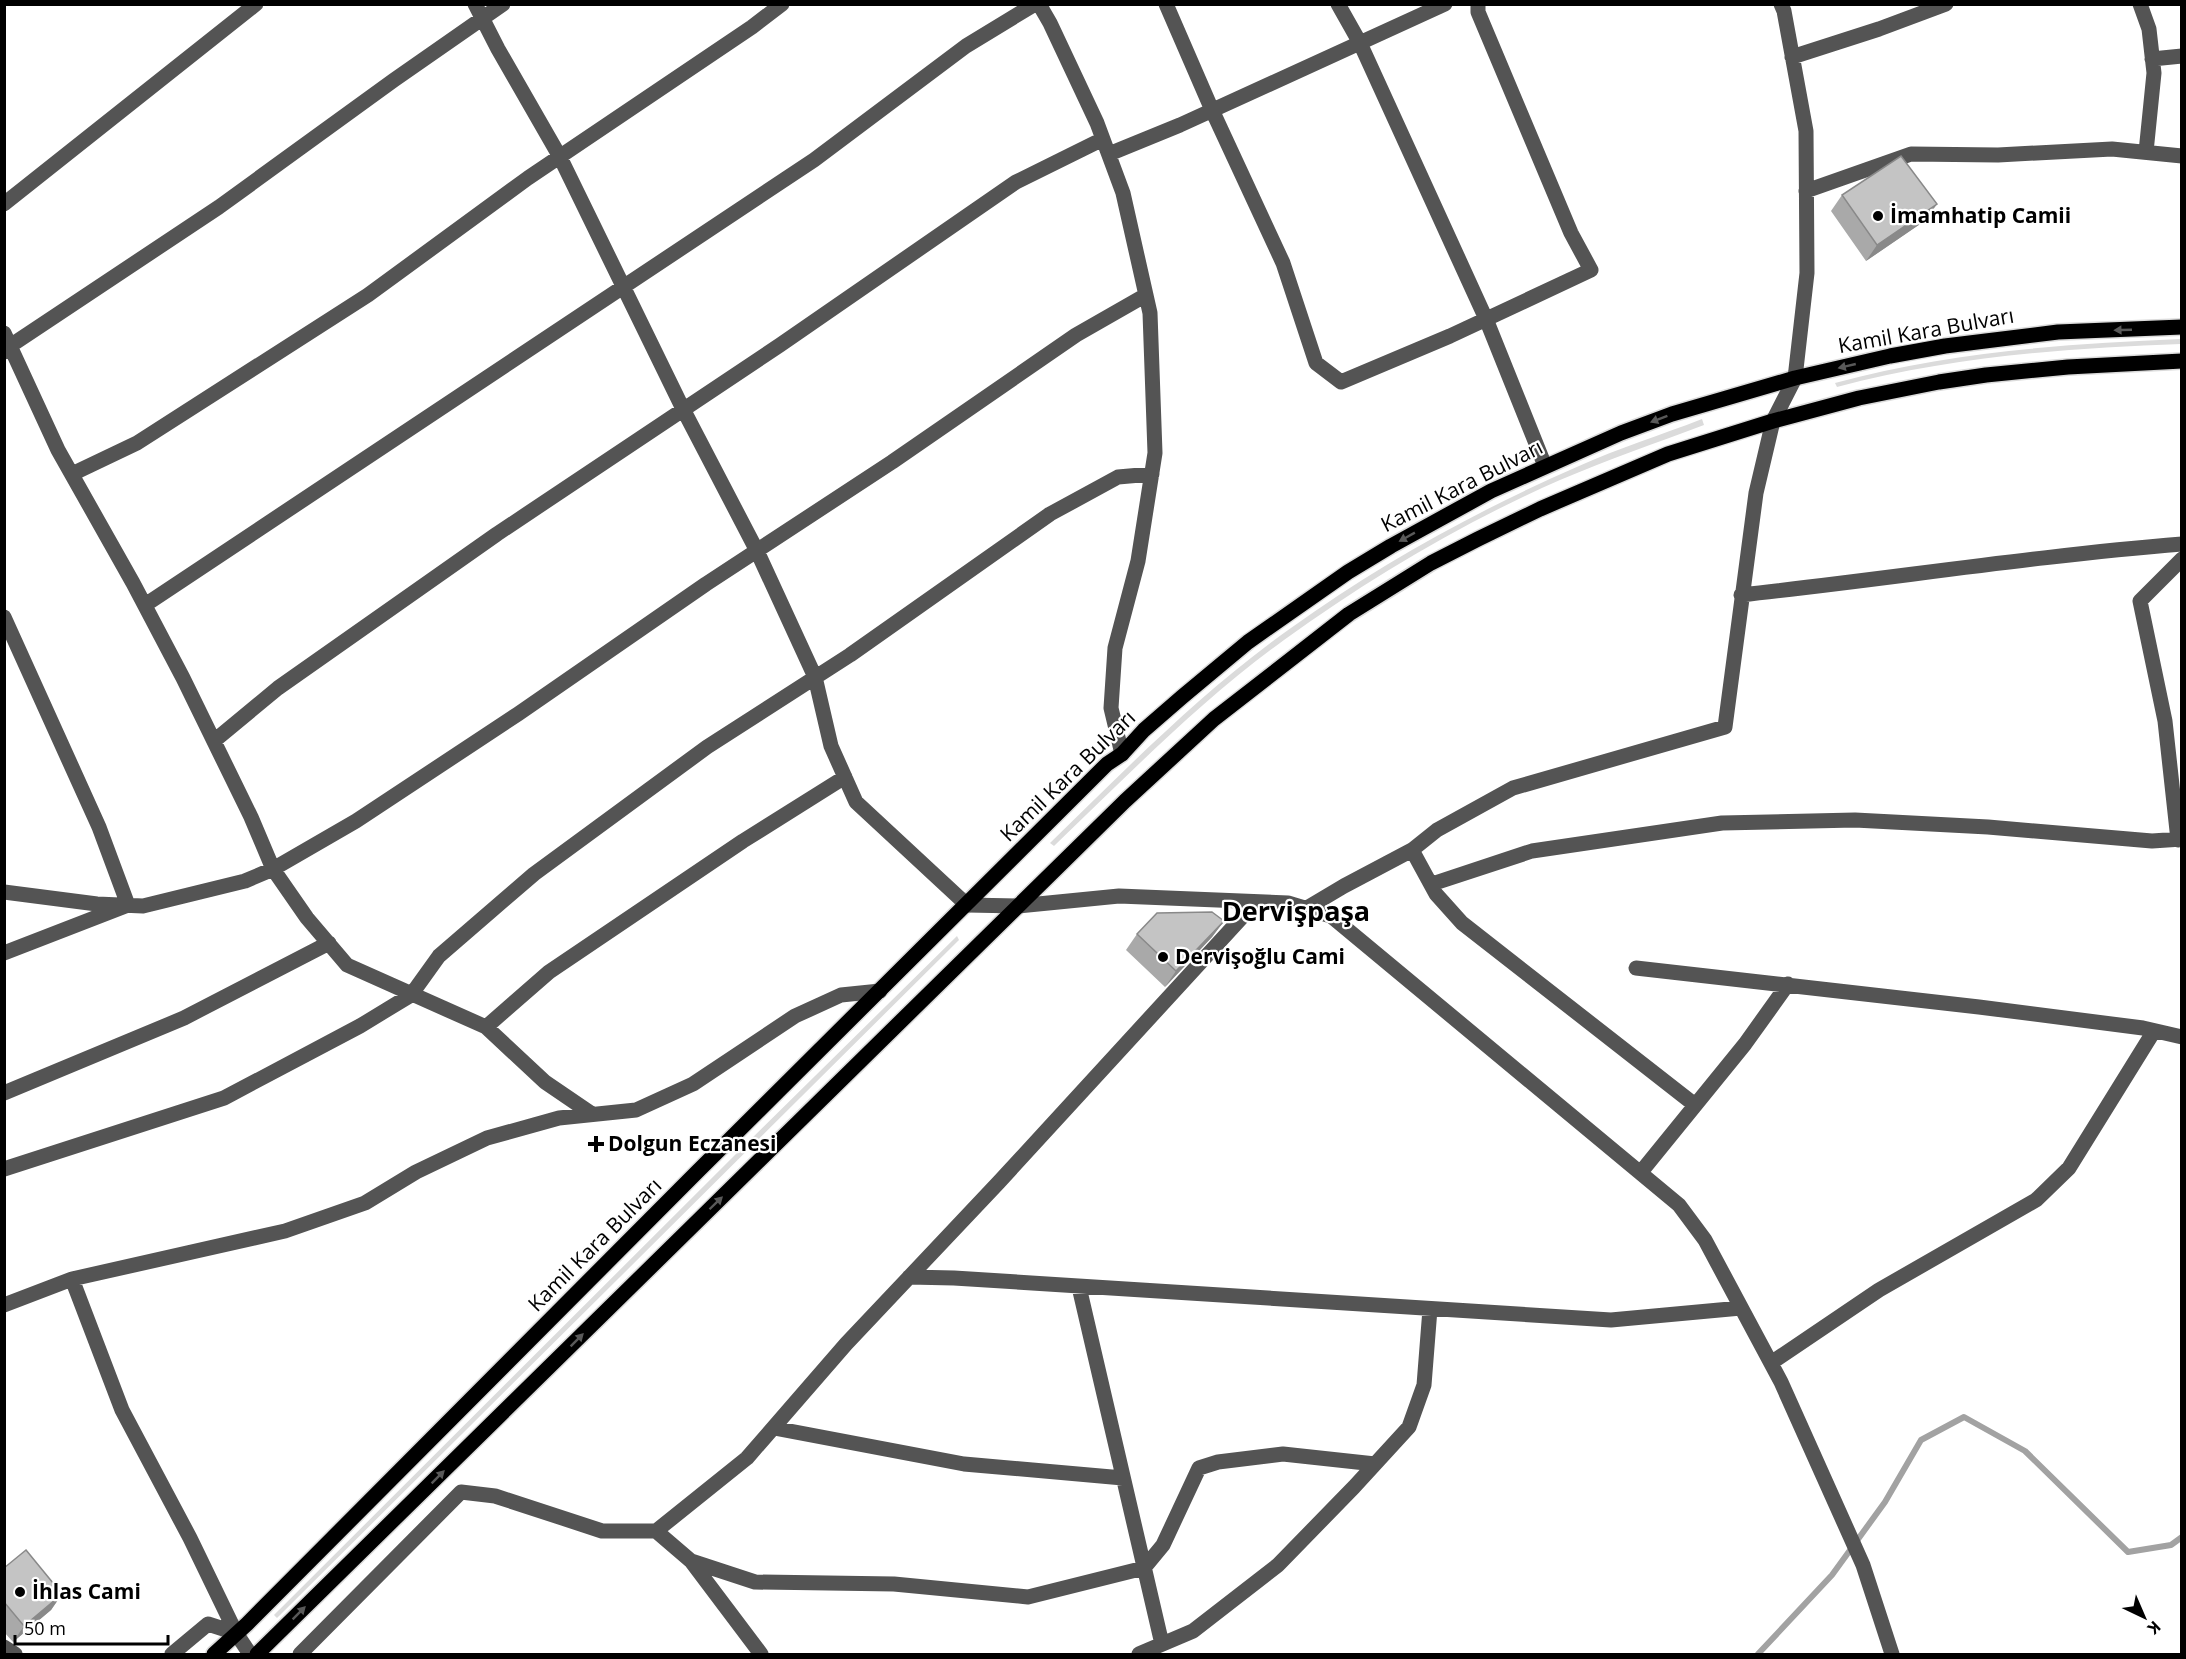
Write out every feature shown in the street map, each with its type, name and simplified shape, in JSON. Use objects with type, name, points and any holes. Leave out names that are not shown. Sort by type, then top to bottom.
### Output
[{"type":"main road","name":"Kamil Kara Bulvarı","points":[[213,1654],[247,1624],[1107,764],[1122,754],[1144,730],[1214,669],[1319,591],[1491,491],[1620,433],[1672,414],[1795,378],[1945,346],[2058,332],[2181,327]]},
{"type":"main road","points":[[257,1654],[1133,793],[1214,719],[1349,614],[1431,563],[1540,509],[1668,454],[1773,421],[1859,398],[1986,375],[2068,367],[2181,362]]},
{"type":"street","points":[[4,204],[256,4]]},
{"type":"street","points":[[503,4],[479,11],[219,207],[6,344],[58,450],[145,605],[251,817],[273,869],[307,918],[347,965],[486,1027],[545,1082],[592,1114]]},
{"type":"street","points":[[72,474],[137,443],[368,295],[560,157],[752,27],[782,4]]},
{"type":"street","points":[[145,605],[814,160],[966,46],[1037,4],[1050,23],[1109,154],[1123,193],[1150,313],[1155,453],[1138,561],[1115,648],[1111,708],[1122,754]]},
{"type":"street","points":[[1166,4],[1283,263],[1316,363],[1341,382],[1592,270],[1571,233],[1478,12],[1478,4]]},
{"type":"street","points":[[1338,4],[1360,44],[1486,319],[1545,466]]},
{"type":"street","points":[[1109,154],[1360,44],[1445,4]]},
{"type":"street","points":[[1307,908],[1412,850],[1437,830],[1513,788],[1725,727],[1756,493],[1773,421],[1795,378],[1807,273],[1806,131],[1781,4]]},
{"type":"street","points":[[1792,57],[1879,29],[1946,4]]},
{"type":"street","points":[[2140,4],[2148,29],[2154,73],[2146,152]]},
{"type":"street","points":[[479,11],[560,157],[683,409],[757,551],[815,677],[831,746],[856,801],[968,904],[1018,906],[1119,896],[1288,903],[1330,916],[1641,1172],[1679,1205],[1699,1231],[1771,1363],[1863,1565],[1892,1654]]},
{"type":"street","points":[[2152,59],[2181,56]]},
{"type":"street","points":[[214,741],[288,681],[497,534],[780,345],[1016,182],[1103,139]]},
{"type":"street","points":[[1806,191],[1911,154],[1956,156],[2112,149],[2181,156]]},
{"type":"street","points":[[4,892],[97,904],[143,906],[245,881],[273,869],[356,821],[509,721],[706,584],[892,462],[1076,335],[1146,295]]},
{"type":"street","points":[[4,1169],[224,1098],[360,1026],[411,995],[439,956],[534,874],[706,747],[850,656],[1050,514],[1118,477],[1152,474]]},
{"type":"street","points":[[1741,595],[2014,561],[2181,544]]},
{"type":"street","points":[[1431,884],[1532,851],[1722,823],[1855,820],[1988,827],[2152,842],[2180,839],[2165,721],[2140,601],[2181,559]]},
{"type":"street","points":[[4,617],[99,827],[128,905]]},
{"type":"street","points":[[486,1027],[549,972],[743,841],[845,777]]},
{"type":"street","points":[[1412,850],[1436,894],[1462,923],[1695,1106]]},
{"type":"street","points":[[656,1532],[747,1458],[846,1344],[1257,902]]},
{"type":"street","points":[[4,953],[128,905]]},
{"type":"street","points":[[4,1093],[184,1018],[329,944]]},
{"type":"street","points":[[1636,968],[1788,984],[2154,1030],[2181,1037]]},
{"type":"street","points":[[1641,1172],[1745,1044],[1788,984]]},
{"type":"street","points":[[4,1305],[72,1279],[285,1231],[365,1203],[416,1172],[487,1138],[559,1118],[636,1110],[693,1084],[795,1016],[841,994],[880,991]]},
{"type":"street","points":[[1771,1363],[1879,1290],[2036,1200],[2069,1168],[2154,1030]]},
{"type":"street","points":[[909,1277],[1611,1320],[1741,1308]]},
{"type":"street","points":[[72,1279],[122,1410],[190,1538],[236,1633],[250,1654]]},
{"type":"street","points":[[1079,1287],[1162,1644]]},
{"type":"street","points":[[1139,1654],[1193,1631],[1278,1565],[1409,1426],[1424,1385],[1430,1309]]},
{"type":"street","points":[[774,1428],[964,1464],[1124,1478]]},
{"type":"street","points":[[691,1561],[755,1582],[894,1584],[1028,1597],[1144,1568],[1163,1545],[1199,1468],[1218,1462],[1283,1454],[1375,1464]]},
{"type":"street","points":[[300,1654],[461,1492],[495,1496],[602,1531],[656,1532],[691,1561],[761,1654]]},
{"type":"street","points":[[172,1654],[208,1624],[236,1633]]},
{"type":"street","points":[[4,1647],[15,1654]]},
{"type":"shaded area","points":[[2181,339],[2181,344],[2051,351],[1965,361],[1837,387],[1835,383],[1920,364],[2006,351]]},
{"type":"shaded area","points":[[1702,419],[1704,425],[1560,480],[1488,514],[1383,573],[1253,663],[1194,713],[1054,846],[1050,843],[1196,703],[1259,652],[1325,604],[1395,560],[1504,501],[1609,453]]},
{"type":"shaded area","points":[[957,936],[959,940],[277,1618],[274,1615],[746,1144]]},
{"type":"building","name":"İmamhatip Camii","points":[[1901,156],[1937,204],[1877,245],[1842,195]]},
{"type":"building","points":[[1212,912],[1224,921],[1176,971],[1137,934],[1157,913]]},
{"type":"building","points":[[26,1550],[62,1594],[24,1626],[4,1602],[4,1568]]},
{"type":"waterway","points":[[1758,1654],[1832,1575],[1885,1502],[1921,1440],[1964,1417],[2025,1451],[2128,1552],[2171,1545],[2182,1537]]},
{"type":"place","name":"İmamhatip Camii","points":[[1878,216]]},
{"type":"place","name":"Dervişoğlu Cami","points":[[1163,957]]},
{"type":"place","name":"Dolgun Eczanesi","points":[[596,1144]]},
{"type":"place","name":"İhlas Cami","points":[[20,1592]]},
{"type":"district","name":"Dervişpaşa","points":[[1296,912]]}]
